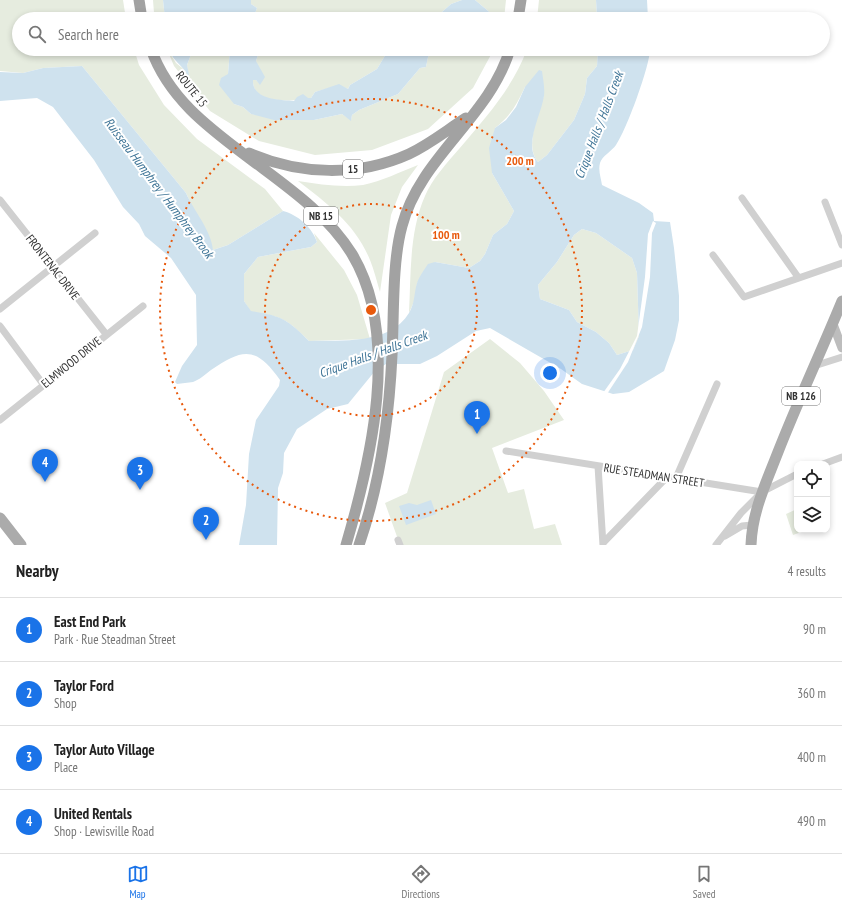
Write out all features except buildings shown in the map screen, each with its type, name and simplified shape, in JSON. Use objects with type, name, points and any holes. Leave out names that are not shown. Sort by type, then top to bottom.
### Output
[{"type":"highway","points":[[139,0],[141,12]]},
{"type":"highway","points":[[519,12],[521,0]]},
{"type":"highway","name":"ROUTE 15","points":[[154,56],[166,80],[182,102],[201,121],[222,138]]},
{"type":"highway","points":[[359,545],[380,471],[391,372],[396,265],[402,226],[416,189],[437,159],[475,112],[498,76],[507,56]]},
{"type":"highway","name":"15","points":[[222,138],[260,158],[289,167],[314,170],[350,170],[386,162],[409,154],[431,142],[475,112]]},
{"type":"highway","name":"NB 15","points":[[222,138],[302,198],[333,228],[352,254],[367,284],[376,327],[378,376],[371,449],[359,502],[346,545]]},
{"type":"main road","name":"NB 126","points":[[751,545],[752,525],[762,492],[842,301]]},
{"type":"main road","points":[[833,324],[842,348]]},
{"type":"main road","points":[[0,518],[21,545]]},
{"type":"street","points":[[742,198],[798,277]]},
{"type":"street","name":"FRONTENAC DRIVE","points":[[0,200],[106,334]]},
{"type":"street","points":[[825,202],[842,245]]},
{"type":"street","points":[[0,309],[95,233]]},
{"type":"street","points":[[713,255],[744,297],[842,263]]},
{"type":"street","name":"ELMWOOD DRIVE","points":[[0,420],[43,384],[143,306]]},
{"type":"street","points":[[0,326],[43,384]]},
{"type":"street","points":[[814,366],[842,357]]},
{"type":"street","points":[[676,478],[716,384]]},
{"type":"street","name":"RUE STEADMAN STREET","points":[[506,451],[762,492]]},
{"type":"street","points":[[830,461],[842,457]]},
{"type":"street","points":[[598,466],[603,544]]},
{"type":"street","points":[[716,545],[724,537],[741,513],[762,492],[794,476]]},
{"type":"street","points":[[603,544],[667,477]]},
{"type":"street","points":[[724,537],[742,526],[752,525]]},
{"type":"shaded area","points":[[0,0],[123,0],[125,12],[12,12],[12,56],[136,56],[139,65],[164,105],[197,139],[265,189],[283,211],[228,245],[213,250],[186,193],[82,66],[43,68],[23,73],[0,71]]},
{"type":"shaded area","points":[[153,0],[163,0],[164,12],[154,12]]},
{"type":"shaded area","points":[[251,0],[462,0],[451,4],[442,12],[256,12],[257,8],[251,4]]},
{"type":"shaded area","points":[[475,0],[506,0],[505,12],[489,12]]},
{"type":"shaded area","points":[[539,0],[596,0],[597,12],[538,12]]},
{"type":"shaded area","points":[[170,56],[186,71],[188,76],[187,65],[190,56],[229,56],[228,74],[234,104],[243,107],[251,114],[314,120],[342,114],[351,120],[352,115],[359,110],[398,94],[420,68],[426,67],[429,56],[490,56],[473,88],[428,129],[372,150],[315,155],[259,141],[210,111],[174,66]]},
{"type":"shaded area","points":[[258,56],[385,56],[377,69],[350,85],[348,89],[339,85],[315,92],[311,98],[295,100],[276,100],[259,94],[255,88],[253,80],[256,80],[260,84],[256,61]]},
{"type":"shaded area","points":[[524,56],[598,56],[597,66],[587,78],[585,94],[574,120],[547,155],[538,162],[532,147],[532,138],[544,95],[525,87],[513,110],[495,128],[492,173],[514,211],[507,224],[493,235],[485,254],[480,261],[469,268],[435,262],[417,283],[416,297],[409,313],[413,239],[425,196],[440,171],[498,102]]},
{"type":"shaded area","points":[[418,165],[402,187],[391,215],[380,292],[370,260],[364,247],[349,225],[330,206],[298,181],[338,186],[363,185],[384,179]]},
{"type":"shaded area","points":[[582,229],[596,233],[632,258],[637,273],[639,336],[633,350],[617,355],[609,343],[596,332],[577,322],[569,310],[540,299],[538,285],[557,262],[574,235]]},
{"type":"shaded area","points":[[314,233],[344,270],[357,295],[370,339],[309,341],[289,323],[277,317],[251,312],[244,301],[244,274],[258,257],[311,247],[317,242]]},
{"type":"shaded area","points":[[490,339],[520,363],[544,391],[564,420],[492,448],[508,493],[524,489],[534,529],[555,524],[562,545],[400,545],[385,503],[407,493],[444,372]]},
{"type":"shaded area","points":[[794,510],[794,533],[799,533],[793,535],[786,514]]},
{"type":"water","points":[[163,0],[251,0],[251,4],[257,8],[256,12],[164,12]]},
{"type":"water","points":[[462,0],[475,0],[489,12],[442,12],[451,4]]},
{"type":"water","points":[[596,0],[647,0],[648,12],[597,12]]},
{"type":"water","points":[[190,56],[187,65],[188,76],[183,69],[173,57]]},
{"type":"water","points":[[229,56],[258,56],[256,61],[265,77],[260,85],[256,80],[253,80],[254,87],[257,92],[268,98],[294,101],[297,97],[303,94],[308,98],[311,98],[315,92],[339,84],[348,89],[350,85],[377,69],[385,56],[429,56],[426,67],[420,68],[398,94],[359,110],[352,115],[351,121],[342,114],[314,120],[274,120],[251,114],[243,107],[234,104],[219,85],[221,78],[228,74]]},
{"type":"water","points":[[598,56],[649,56],[642,83],[626,126],[616,145],[601,160],[599,169],[602,185],[639,203],[653,213],[654,221],[670,222],[679,296],[679,320],[675,340],[664,371],[629,392],[613,394],[582,384],[561,369],[490,328],[476,331],[437,356],[420,364],[386,364],[375,371],[348,404],[327,409],[297,429],[284,453],[283,473],[278,488],[277,545],[239,545],[246,505],[249,454],[256,420],[279,386],[280,380],[264,361],[256,356],[248,354],[232,358],[222,363],[195,381],[177,384],[175,382],[182,366],[197,345],[196,295],[171,258],[145,236],[139,224],[123,207],[94,160],[53,107],[37,98],[0,101],[0,72],[23,73],[43,68],[82,66],[186,193],[206,228],[213,250],[228,245],[283,211],[294,215],[304,222],[312,231],[317,242],[311,247],[258,257],[244,274],[244,301],[251,311],[277,317],[289,323],[309,341],[350,340],[377,336],[390,331],[401,323],[411,309],[417,283],[428,264],[435,262],[469,268],[480,261],[485,254],[493,235],[507,224],[514,211],[492,173],[489,148],[495,128],[506,120],[516,107],[525,87],[539,70],[542,71],[544,96],[534,130],[532,147],[538,162],[547,155],[574,120],[585,94],[587,78],[597,66]],"holes":[[[582,229],[596,233],[632,258],[637,273],[639,336],[633,350],[617,355],[609,343],[596,332],[577,322],[569,310],[540,299],[538,285],[557,262],[574,235]]]},
{"type":"water","points":[[431,500],[436,514],[406,525],[399,506],[409,503],[417,505]]},
{"type":"pier","points":[[653,221],[656,223],[652,233],[650,277],[642,327],[628,362],[607,394],[603,393],[620,369],[637,336],[645,277],[648,234]]},
{"type":"place","name":"East End Park","points":[[477,434]]},
{"type":"place","name":"United Rentals","points":[[45,482]]},
{"type":"place","name":"Taylor Auto Village","points":[[140,490]]},
{"type":"place","name":"Taylor Ford","points":[[206,540]]},
{"type":"water label","name":"Crique Halls / Halls Creek","points":[[599,125]]},
{"type":"water label","name":"Ruisseau Humphrey / Humphrey Brook","points":[[159,188]]},
{"type":"water label","name":"Crique Halls / Halls Creek","points":[[373,354]]}]
